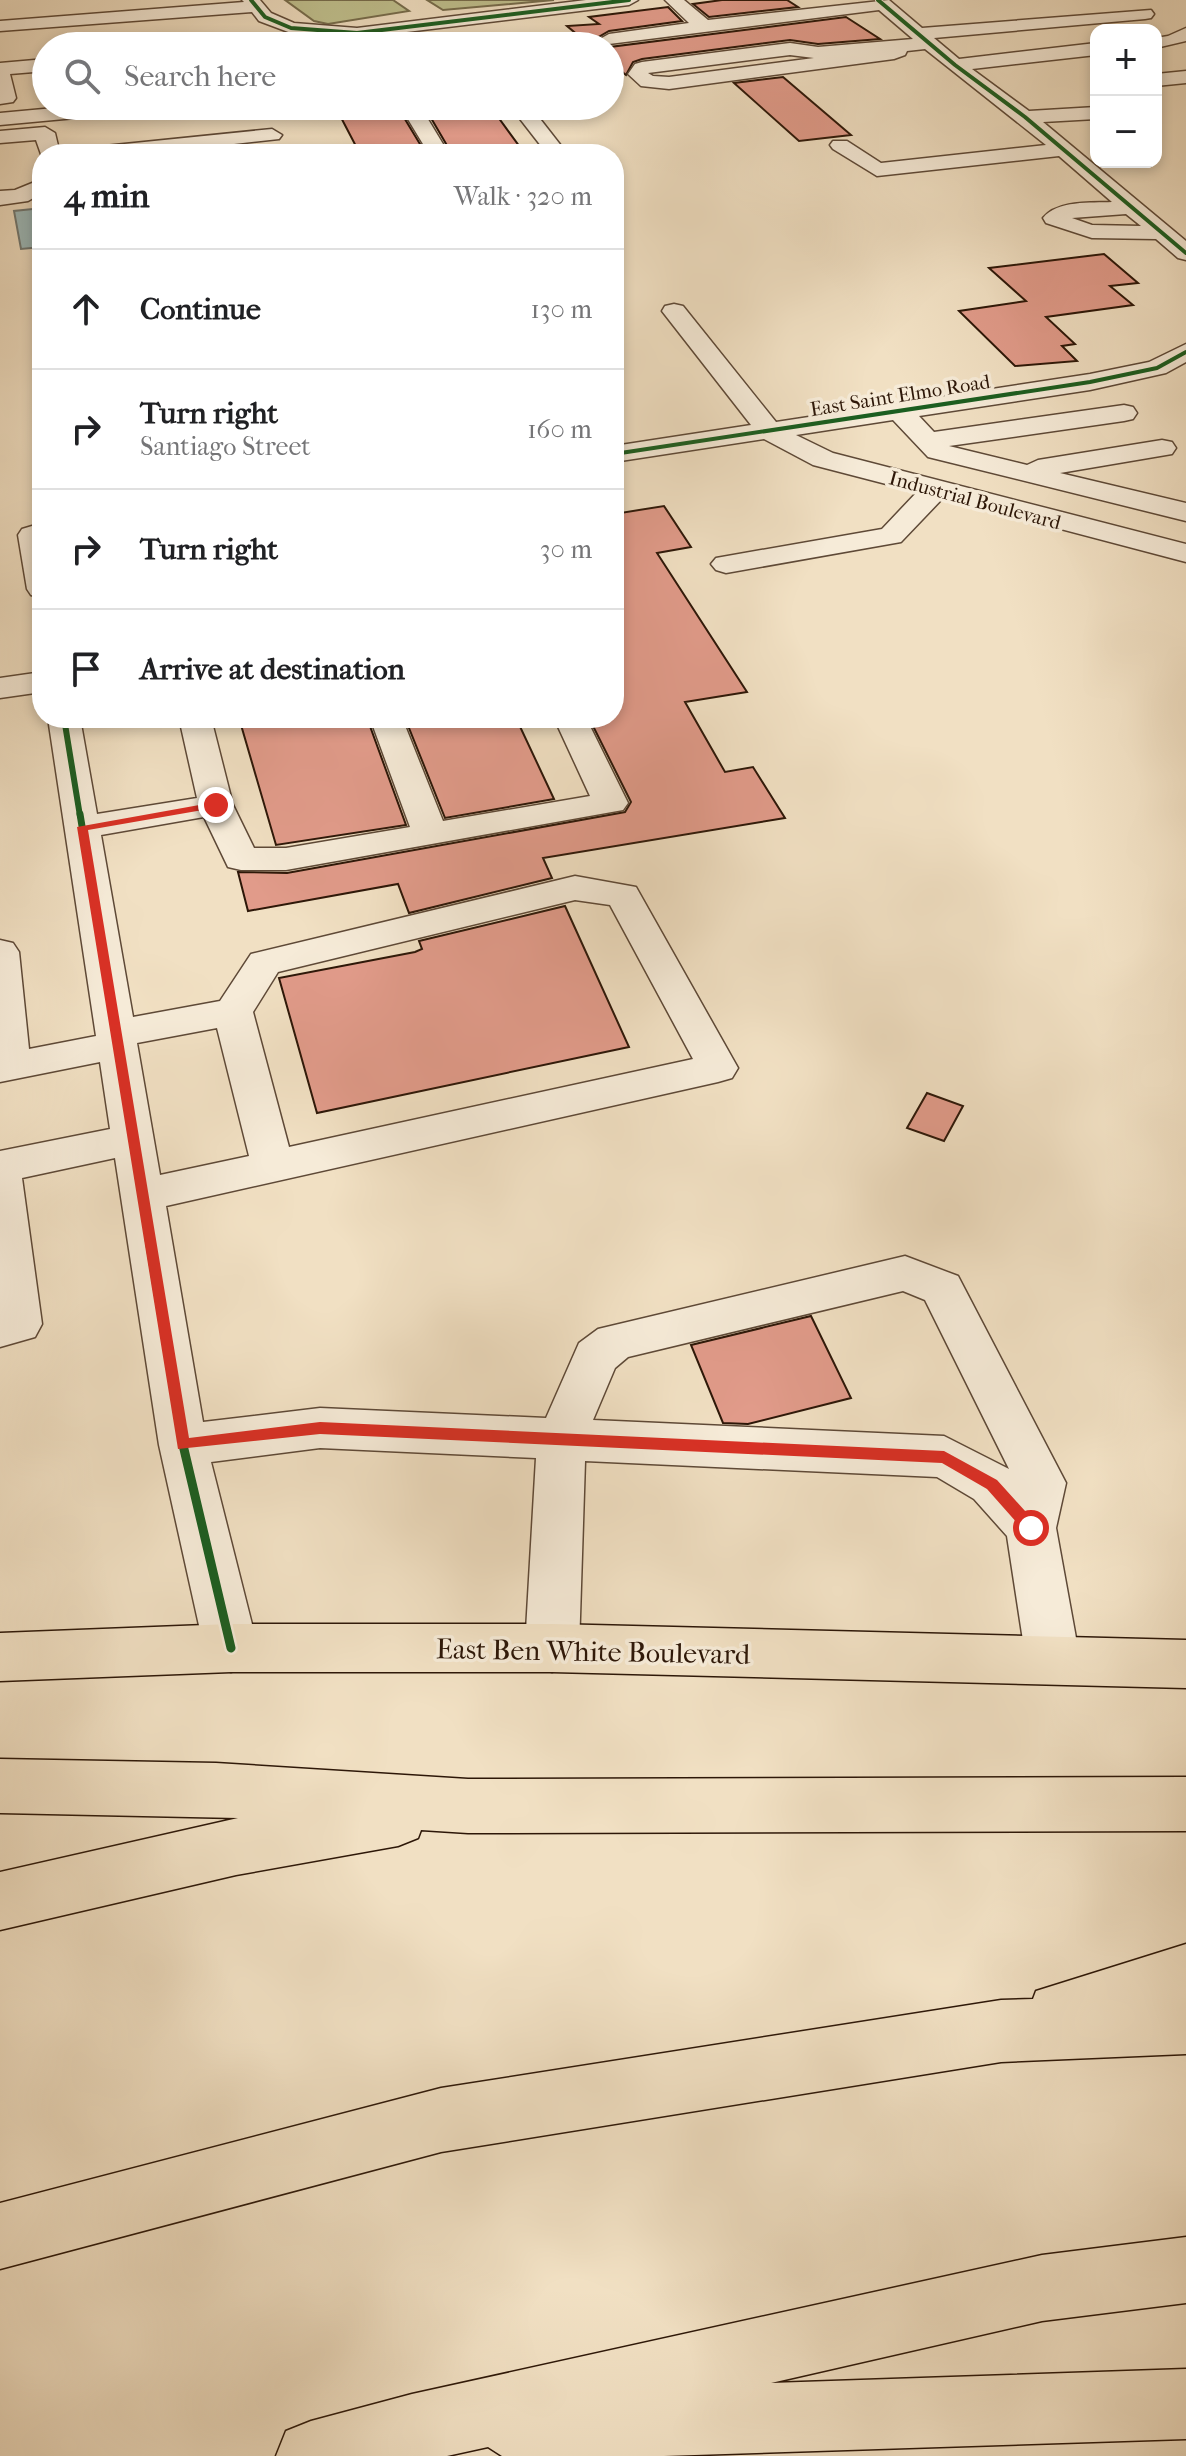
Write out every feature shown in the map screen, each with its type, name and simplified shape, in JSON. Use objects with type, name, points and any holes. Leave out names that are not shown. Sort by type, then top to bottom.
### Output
[{"type":"main road","name":"East Ben White Boulevard","points":[[0,1657],[231,1648],[552,1648],[1186,1664]]},
{"type":"main road","points":[[0,1786],[216,1790],[468,1806],[1186,1804]]},
{"type":"main road","points":[[0,1901],[236,1847],[468,1806]]},
{"type":"main road","points":[[1001,2031],[1186,1974]]},
{"type":"main road","points":[[0,2236],[441,2120],[1001,2031],[1186,2023]]},
{"type":"main road","points":[[311,2456],[412,2429],[1042,2288],[1186,2270]]},
{"type":"main road","points":[[412,2429],[1186,2404]]},
{"type":"street","points":[[389,32],[403,27],[629,0]]},
{"type":"street","points":[[674,0],[704,26]]},
{"type":"street","points":[[624,37],[881,2],[955,65],[1025,117],[1186,253]]},
{"type":"street","points":[[102,30],[252,3],[265,17],[291,28],[318,32]]},
{"type":"street","points":[[892,45],[898,51],[669,83],[648,82],[638,74],[642,68],[790,49],[818,53],[892,45],[1050,17],[1145,14]]},
{"type":"street","points":[[11,27],[131,32]]},
{"type":"street","points":[[11,27],[32,32]]},
{"type":"street","points":[[403,27],[408,32]]},
{"type":"street","points":[[1162,42],[1173,41],[1186,33]]},
{"type":"street","points":[[955,65],[1090,50]]},
{"type":"street","points":[[32,66],[0,69],[3,98],[7,103],[32,112]]},
{"type":"street","points":[[1162,79],[1186,77]]},
{"type":"street","points":[[1025,117],[1090,113]]},
{"type":"street","points":[[0,119],[32,117]]},
{"type":"street","points":[[1025,117],[1090,140]]},
{"type":"street","points":[[0,137],[34,120]]},
{"type":"street","points":[[43,120],[48,144]]},
{"type":"street","points":[[84,120],[272,135]]},
{"type":"street","points":[[418,120],[433,144]]},
{"type":"street","points":[[531,120],[550,144]]},
{"type":"street","points":[[112,144],[157,127]]},
{"type":"street","points":[[840,145],[877,170],[1062,150]]},
{"type":"street","points":[[1094,168],[1102,185]]},
{"type":"street","points":[[0,198],[20,196],[32,190]]},
{"type":"street","points":[[1128,207],[1068,212],[1054,218],[1104,236],[1160,232]]},
{"type":"street","points":[[674,311],[770,432]]},
{"type":"street","name":"East Saint Elmo Road","points":[[624,453],[1090,382],[1157,368],[1186,352]]},
{"type":"street","points":[[1090,382],[1186,470]]},
{"type":"street","points":[[899,411],[938,451],[1186,512]]},
{"type":"street","points":[[928,441],[1124,413]]},
{"type":"street","name":"Industrial Boulevard","points":[[770,432],[823,459],[1186,553]]},
{"type":"street","points":[[1022,471],[1162,448]]},
{"type":"street","points":[[726,564],[891,536],[935,490]]},
{"type":"street","points":[[1113,536],[1139,500]]},
{"type":"street","points":[[0,539],[32,535]]},
{"type":"street","points":[[0,688],[32,683]]},
{"type":"street","points":[[66,728],[183,1445],[231,1648]]},
{"type":"street","points":[[197,728],[216,805],[241,859],[286,859],[611,803],[575,728]]},
{"type":"street","points":[[390,728],[430,834]]},
{"type":"street","points":[[82,827],[216,805]]},
{"type":"street","points":[[0,952],[5,1068],[233,1012],[265,963],[575,888],[623,895],[718,1068],[142,1195]]},
{"type":"street","points":[[233,1012],[273,1166]]},
{"type":"street","points":[[0,1329],[19,1324],[0,1169],[133,1139]]},
{"type":"street","points":[[552,1648],[561,1439],[596,1356],[614,1342],[905,1273],[942,1288],[1041,1483],[1031,1528],[1053,1660]]},
{"type":"street","points":[[183,1445],[320,1428],[944,1457],[992,1484],[1031,1528]]},
{"type":"green space","points":[[285,0],[393,0],[409,11],[328,24],[314,21]]},
{"type":"green space","points":[[427,0],[554,0],[443,10]]},
{"type":"water","points":[[32,209],[32,248],[21,249],[14,211]]},
{"type":"building","points":[[722,0],[787,0],[798,7],[709,17],[693,4]]},
{"type":"building","points":[[668,7],[682,21],[607,32],[574,32],[567,26],[599,24],[589,17]]},
{"type":"building","points":[[846,17],[880,39],[818,44],[790,40],[642,59],[633,62],[626,75],[624,45]]},
{"type":"building","points":[[783,77],[851,135],[799,141],[734,83]]},
{"type":"building","points":[[342,120],[405,120],[420,144],[355,144]]},
{"type":"building","points":[[432,120],[500,120],[518,144],[446,144]]},
{"type":"building","points":[[1104,254],[1138,283],[1110,286],[1133,305],[1046,317],[1075,344],[1062,346],[1077,361],[1015,366],[959,311],[1026,301],[989,268]]},
{"type":"building","points":[[664,506],[691,547],[657,553],[747,692],[685,702],[725,772],[753,767],[785,818],[543,858],[552,878],[409,913],[398,884],[248,911],[238,872],[287,873],[625,812],[631,802],[594,728],[624,728],[624,512]]},
{"type":"building","points":[[242,728],[371,728],[406,825],[276,845]]},
{"type":"building","points":[[409,728],[521,728],[554,799],[445,818]]},
{"type":"building","points":[[565,906],[629,1047],[317,1113],[279,978],[415,952],[422,949],[419,941]]},
{"type":"building","points":[[927,1093],[963,1106],[944,1141],[907,1128]]},
{"type":"building","points":[[811,1316],[851,1398],[748,1424],[723,1423],[691,1345]]},
{"type":"cycle path","points":[[251,0],[265,17],[291,28],[344,32]]},
{"type":"cycle path","points":[[365,32],[629,0]]},
{"type":"cycle path","points":[[878,0],[955,65],[1025,117],[1186,253]]},
{"type":"cycle path","points":[[624,452],[1090,382],[1157,368],[1186,352]]},
{"type":"cycle path","points":[[66,728],[183,1445],[231,1648]]},
{"type":"route","points":[[216,805],[82,827],[183,1445],[320,1428],[944,1457],[992,1484],[1031,1528]]}]
